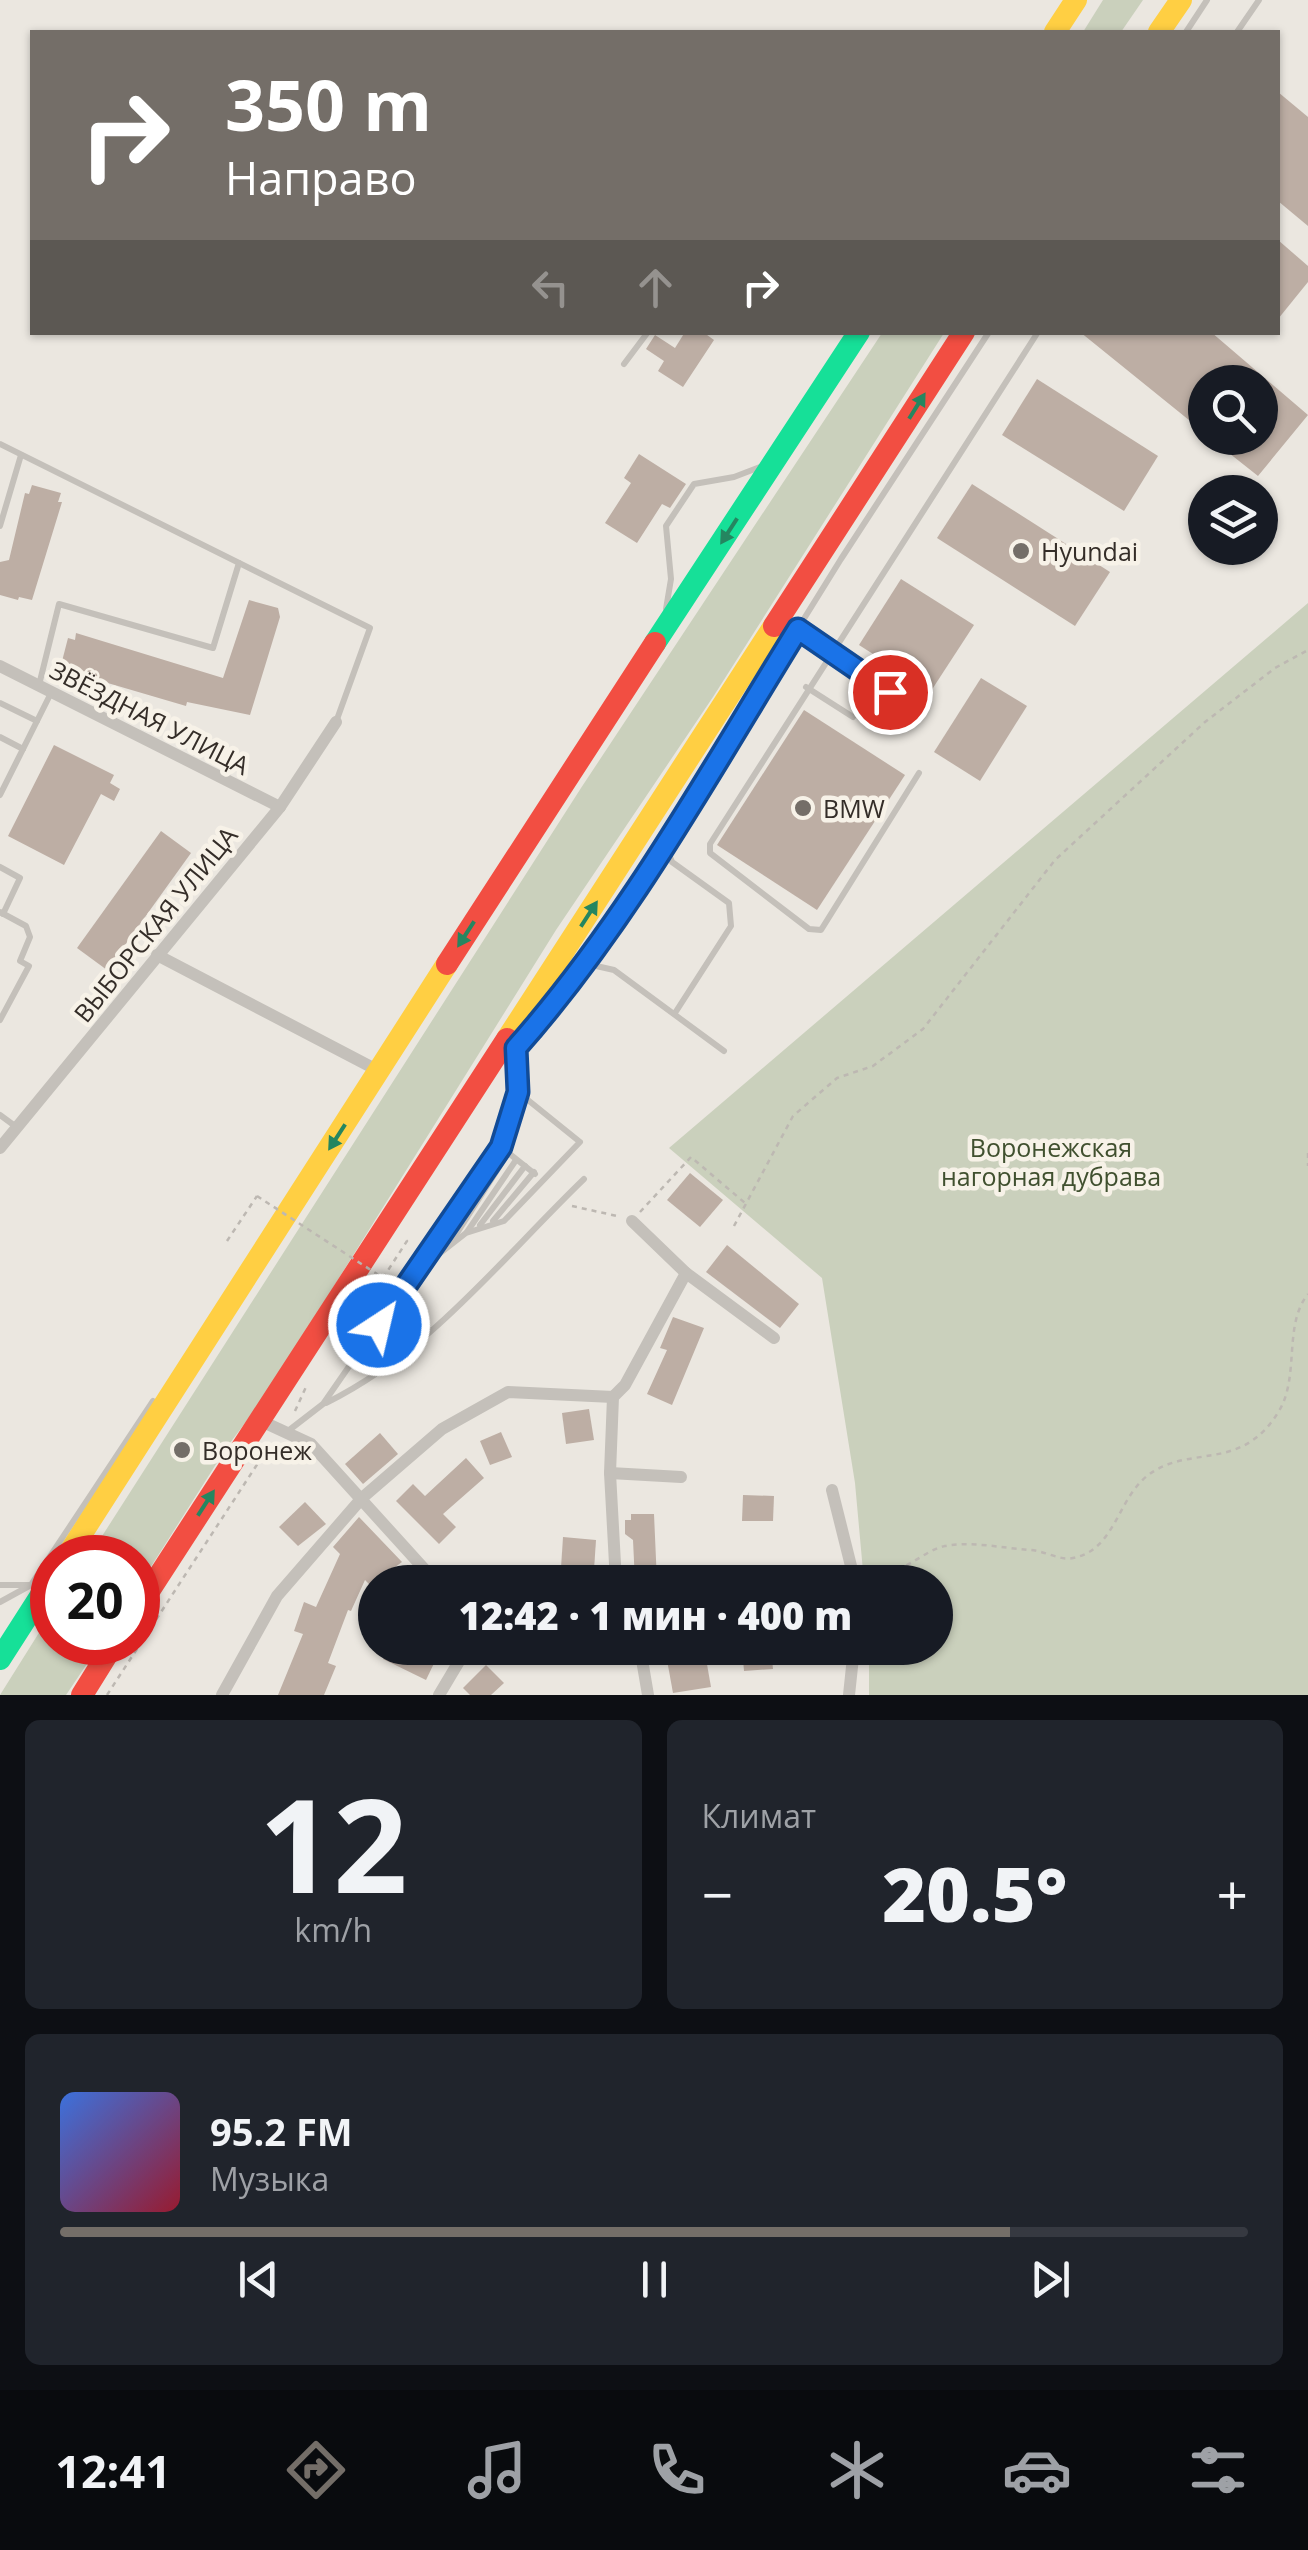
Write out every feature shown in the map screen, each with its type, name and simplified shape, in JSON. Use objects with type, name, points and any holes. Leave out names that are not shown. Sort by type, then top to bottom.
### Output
[{"type":"highway","points":[[1056,30],[1076,0]]},
{"type":"highway","points":[[1160,30],[1181,0]]},
{"type":"highway","points":[[81,1535],[857,335]]},
{"type":"highway","points":[[160,1574],[962,335]]},
{"type":"highway","points":[[0,1659],[30,1604]]},
{"type":"highway","points":[[82,1695],[101,1665]]},
{"type":"street","name":"ЗВЁЗДНАЯ УЛИЦА","points":[[0,666],[280,807]]},
{"type":"street","name":"ВЫБОРСКАЯ УЛИЦА","points":[[0,1148],[280,807],[336,722]]},
{"type":"street","points":[[158,955],[379,1071]]},
{"type":"street","points":[[632,1221],[686,1273],[774,1338]]},
{"type":"street","points":[[615,1565],[610,1473],[613,1397],[625,1385],[686,1273]]},
{"type":"street","points":[[222,1695],[277,1596],[362,1498],[442,1430],[508,1392],[613,1397]]},
{"type":"street","points":[[259,1420],[311,1444],[421,1565]]},
{"type":"street","points":[[610,1473],[681,1477]]},
{"type":"street","points":[[832,1490],[855,1565]]},
{"type":"street","points":[[439,1695],[457,1665]]},
{"type":"street","points":[[643,1665],[648,1695]]},
{"type":"street","points":[[848,1695],[852,1665]]},
{"type":"lane","points":[[1187,30],[1207,0]]},
{"type":"lane","points":[[1238,30],[1259,0]]},
{"type":"lane","points":[[624,364],[646,335]]},
{"type":"lane","points":[[476,1088],[516,1048],[583,963],[664,845],[987,335]]},
{"type":"lane","points":[[919,774],[821,930],[809,929],[708,849],[830,650],[1036,335]]},
{"type":"lane","points":[[0,444],[370,628],[336,722]]},
{"type":"lane","points":[[0,526],[22,455]]},
{"type":"lane","points":[[662,632],[671,579],[666,526],[694,484],[734,478],[775,462]]},
{"type":"lane","points":[[0,795],[37,721],[60,604],[214,648],[239,563]]},
{"type":"lane","points":[[798,629],[920,712]]},
{"type":"lane","points":[[806,688],[852,717]]},
{"type":"lane","points":[[0,703],[37,721]]},
{"type":"lane","points":[[0,738],[23,749]]},
{"type":"lane","points":[[664,845],[672,862],[729,903],[734,913],[731,926],[674,1013]]},
{"type":"lane","points":[[0,867],[20,878],[2,913],[26,926],[30,937],[20,961],[30,966],[0,1020]]},
{"type":"lane","points":[[583,963],[614,970],[724,1051]]},
{"type":"lane","points":[[323,1404],[501,1147],[518,1092],[516,1048]]},
{"type":"lane","points":[[417,1272],[466,1233],[504,1221],[580,1142],[518,1092]]},
{"type":"lane","points":[[0,1115],[18,1128]]},
{"type":"lane","points":[[501,1147],[543,1180]]},
{"type":"lane","points":[[451,1242],[508,1154]]},
{"type":"lane","points":[[466,1233],[516,1160]]},
{"type":"lane","points":[[479,1226],[524,1166]]},
{"type":"lane","points":[[492,1222],[534,1172]]},
{"type":"lane","points":[[288,1431],[323,1404],[372,1380],[409,1352],[584,1179]]},
{"type":"lane","points":[[71,1535],[153,1401],[201,1348]]},
{"type":"lane","points":[[0,1585],[30,1583]]},
{"type":"lane","points":[[0,1602],[30,1588]]},
{"type":"path","points":[[734,1226],[793,1116],[837,1078],[874,1066],[923,1029],[1055,860],[1206,722],[1274,668],[1308,650]]},
{"type":"path","points":[[1308,1153],[1308,1166]]},
{"type":"path","points":[[562,1200],[632,1221],[691,1156],[746,1204]]},
{"type":"path","points":[[227,1240],[257,1196],[383,1278],[407,1241],[400,1237]]},
{"type":"path","points":[[906,1565],[944,1546],[1039,1550],[1068,1560],[1087,1554],[1104,1542],[1128,1496],[1148,1475],[1172,1463],[1229,1455],[1254,1439],[1279,1411],[1290,1380],[1298,1317],[1308,1294]]},
{"type":"path","points":[[107,1695],[260,1460],[288,1431]]},
{"type":"green space","points":[[1103,0],[1143,0],[1122,30],[1084,30]]},
{"type":"green space","points":[[881,335],[943,335],[713,697],[556,930],[266,1395],[227,1447],[160,1552],[160,1535],[103,1535],[581,788]]},
{"type":"green space","name":"Воронежская нагорная дубрава","points":[[1308,603],[1308,1695],[869,1695],[869,1665],[953,1665],[953,1565],[862,1565],[855,1483],[822,1278],[669,1148]]},
{"type":"green space","points":[[30,1647],[30,1665],[86,1665],[66,1695],[0,1695]]},
{"type":"building","points":[[1280,94],[1308,117],[1308,226],[1280,203]]},
{"type":"building","points":[[1280,242],[1308,266],[1308,282],[1280,317]]},
{"type":"building","points":[[655,335],[675,348],[683,335],[707,335],[714,340],[683,387],[658,371],[664,361],[646,349]]},
{"type":"building","points":[[1084,335],[1215,335],[1250,365],[1188,365],[1188,419]]},
{"type":"building","points":[[1037,379],[1158,456],[1124,511],[1002,435]]},
{"type":"building","points":[[1278,389],[1308,415],[1278,452]]},
{"type":"building","points":[[639,454],[686,484],[670,508],[662,504],[637,543],[605,523],[631,483],[624,478]]},
{"type":"building","points":[[1231,455],[1275,455],[1257,475]]},
{"type":"building","points":[[972,484],[1110,572],[1075,626],[937,538]]},
{"type":"building","points":[[32,485],[61,493],[58,502],[62,502],[32,600],[18,600],[0,595],[0,562],[9,560],[25,493],[29,494]]},
{"type":"building","points":[[901,579],[974,625],[931,691],[859,645]]},
{"type":"building","points":[[249,600],[278,608],[280,617],[250,715],[187,702],[186,706],[60,669],[68,638],[75,640],[76,633],[223,678]]},
{"type":"building","points":[[981,678],[1027,706],[980,781],[934,752]]},
{"type":"building","points":[[804,710],[905,775],[817,910],[717,845]]},
{"type":"building","points":[[54,745],[114,775],[110,783],[120,789],[114,801],[101,794],[64,865],[8,836]]},
{"type":"building","points":[[161,831],[191,853],[107,970],[77,948]]},
{"type":"building","points":[[690,1173],[723,1200],[700,1227],[667,1200]]},
{"type":"building","points":[[727,1245],[799,1304],[780,1328],[706,1272]]},
{"type":"building","points":[[673,1317],[704,1328],[672,1405],[647,1394],[667,1350],[660,1348]]},
{"type":"building","points":[[589,1409],[594,1440],[566,1444],[562,1413]]},
{"type":"building","points":[[501,1432],[512,1457],[490,1465],[480,1441]]},
{"type":"building","points":[[380,1433],[398,1454],[363,1484],[345,1464]]},
{"type":"building","points":[[466,1458],[484,1478],[443,1514],[456,1527],[439,1544],[396,1501],[413,1484],[425,1496]]},
{"type":"building","points":[[743,1495],[774,1496],[773,1521],[742,1521]]},
{"type":"building","points":[[305,1502],[326,1524],[298,1546],[279,1527]]},
{"type":"building","points":[[631,1514],[654,1514],[656,1565],[634,1565],[633,1540],[625,1534],[625,1520],[631,1520]]},
{"type":"building","points":[[359,1517],[402,1562],[358,1565],[358,1596],[351,1611],[348,1610],[328,1663],[336,1666],[324,1695],[278,1695],[303,1634],[294,1631],[304,1602],[316,1607],[340,1554],[333,1547]]},
{"type":"building","points":[[563,1537],[596,1540],[594,1565],[561,1565]]},
{"type":"building","points":[[395,1665],[433,1665],[426,1680]]},
{"type":"building","points":[[486,1665],[504,1683],[491,1695],[470,1695],[463,1688]]},
{"type":"building","points":[[668,1665],[707,1665],[711,1687],[673,1693]]},
{"type":"building","points":[[743,1665],[773,1665],[773,1669],[744,1671]]},
{"type":"traffic: fast","points":[[655,643],[857,335]]},
{"type":"traffic: fast","points":[[0,1659],[30,1612]]},
{"type":"traffic: slow","points":[[1056,30],[1076,0]]},
{"type":"traffic: slow","points":[[1160,30],[1181,0]]},
{"type":"traffic: slow","points":[[507,1039],[774,626]]},
{"type":"traffic: slow","points":[[81,1535],[447,964]]},
{"type":"traffic: jam","points":[[774,626],[962,335]]},
{"type":"traffic: jam","points":[[447,964],[655,643]]},
{"type":"traffic: jam","points":[[160,1574],[507,1039]]},
{"type":"traffic: jam","points":[[82,1695],[101,1665]]},
{"type":"place","name":"Hyundai","points":[[1021,551]]},
{"type":"place","name":"BMW","points":[[803,808]]},
{"type":"place","name":"Воронеж","points":[[182,1450]]},
{"type":"route","points":[[379,1325],[501,1147],[518,1092],[516,1048],[546,1014],[650,867],[798,629],[890,692]]}]
